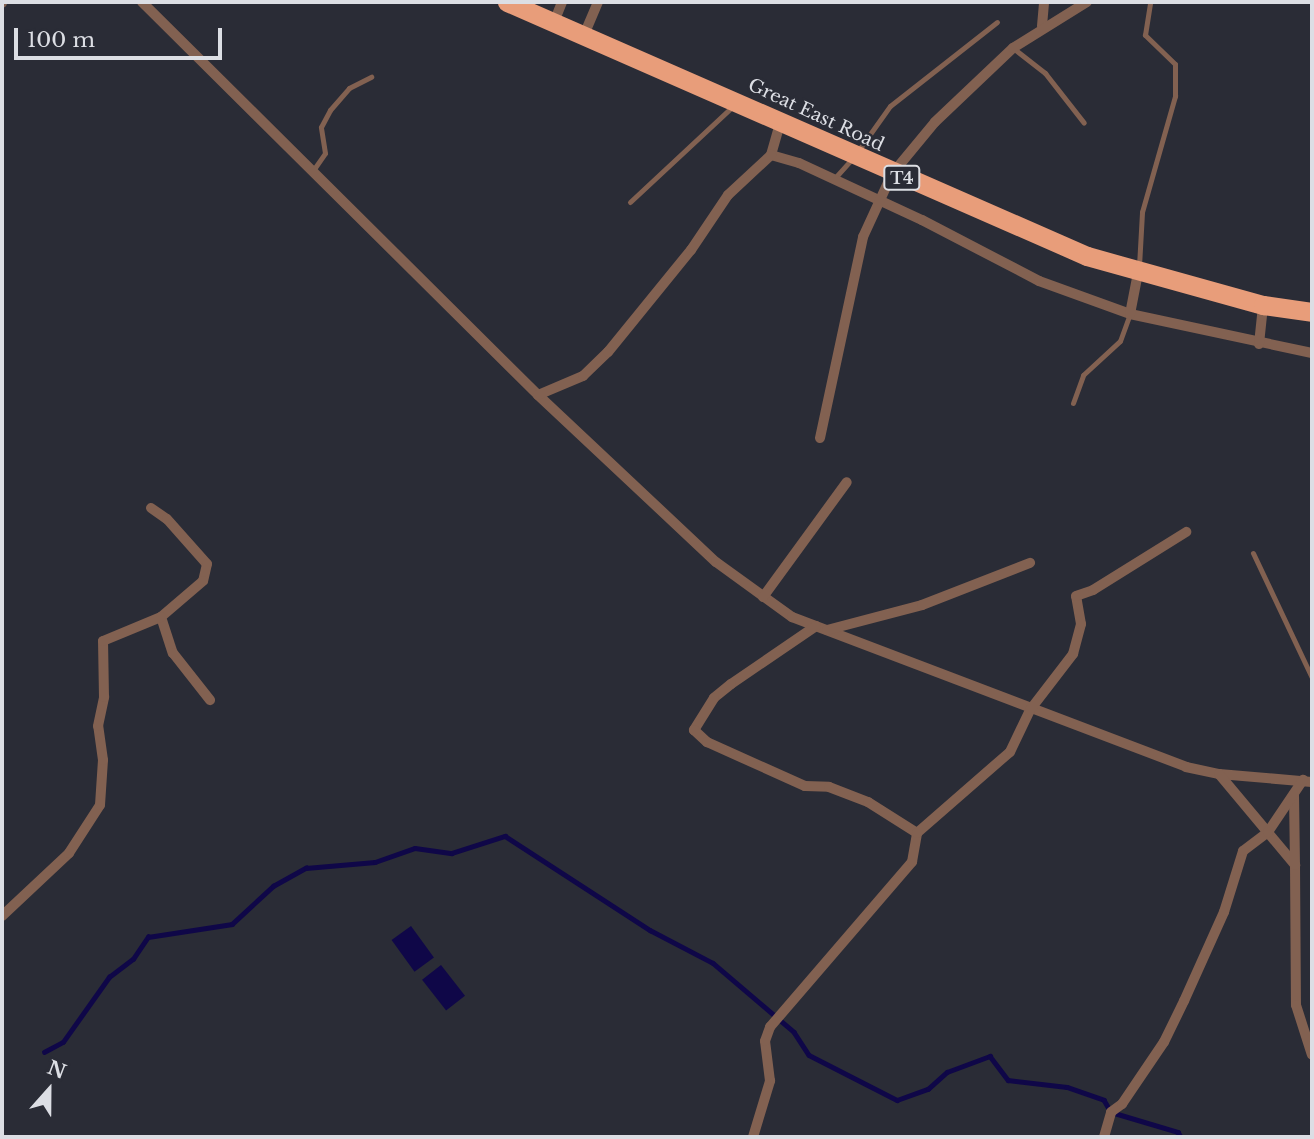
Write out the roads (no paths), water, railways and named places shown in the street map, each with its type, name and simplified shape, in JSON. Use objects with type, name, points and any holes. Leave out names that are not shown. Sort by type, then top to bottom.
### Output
[{"type":"highway","name":"Great East Road","points":[[508,2],[781,121],[892,174],[1138,273],[1263,305],[1312,312]]},
{"type":"street","points":[[142,2],[314,169],[538,395],[716,562],[763,597],[822,628],[1152,755],[1219,774],[1308,781]]},
{"type":"street","points":[[554,22],[562,2]]},
{"type":"street","points":[[584,35],[598,2]]},
{"type":"street","points":[[1042,26],[1044,2]]},
{"type":"street","points":[[820,438],[863,237],[892,174],[934,122],[1013,48],[1042,26],[1087,2]]},
{"type":"street","points":[[538,395],[583,376],[608,352],[691,250],[728,195],[771,155],[781,121]]},
{"type":"street","points":[[771,155],[878,201],[1039,281],[1130,314],[1259,344],[1312,353]]},
{"type":"street","points":[[1130,314],[1138,273]]},
{"type":"street","points":[[1259,344],[1263,305]]},
{"type":"street","points":[[763,597],[847,482]]},
{"type":"street","points":[[2,916],[69,853],[100,805],[103,760],[98,726],[104,698],[103,641],[161,617],[203,581],[206,564],[167,519],[150,508]]},
{"type":"street","points":[[753,1137],[770,1081],[765,1041],[770,1027],[912,862],[917,833],[1010,752],[1030,710],[1073,654],[1081,624],[1076,596],[1093,590],[1186,532]]},
{"type":"street","points":[[917,833],[868,802],[829,787],[805,786],[707,742],[694,730],[723,691],[822,628],[922,605],[1030,563]]},
{"type":"street","points":[[161,617],[173,653],[210,700]]},
{"type":"street","points":[[1219,774],[1295,864]]},
{"type":"street","points":[[1104,1137],[1111,1111],[1122,1104],[1164,1042],[1184,1001],[1224,912],[1243,851],[1268,832],[1294,793],[1308,781]]},
{"type":"street","points":[[1294,793],[1296,1005],[1312,1055]]},
{"type":"lane","points":[[1138,273],[1142,212],[1175,96],[1175,64],[1145,35],[1150,2]]},
{"type":"lane","points":[[833,180],[856,155],[891,106],[997,22]]},
{"type":"lane","points":[[1013,48],[1045,73],[1084,123]]},
{"type":"lane","points":[[314,169],[326,153],[321,127],[330,110],[349,88],[371,78]]},
{"type":"lane","points":[[630,202],[738,102]]},
{"type":"lane","points":[[1073,402],[1083,375],[1120,341],[1130,314]]},
{"type":"lane","points":[[1253,553],[1312,678]]},
{"type":"waterway","points":[[44,1052],[63,1042],[109,977],[133,959],[148,937],[232,924],[273,886],[306,868],[375,862],[415,848],[452,853],[505,836],[650,930],[713,963],[794,1032],[809,1055],[897,1100],[928,1089],[947,1072],[990,1056],[1008,1080],[1067,1087],[1104,1100],[1111,1112],[1178,1132],[1181,1137]]}]
